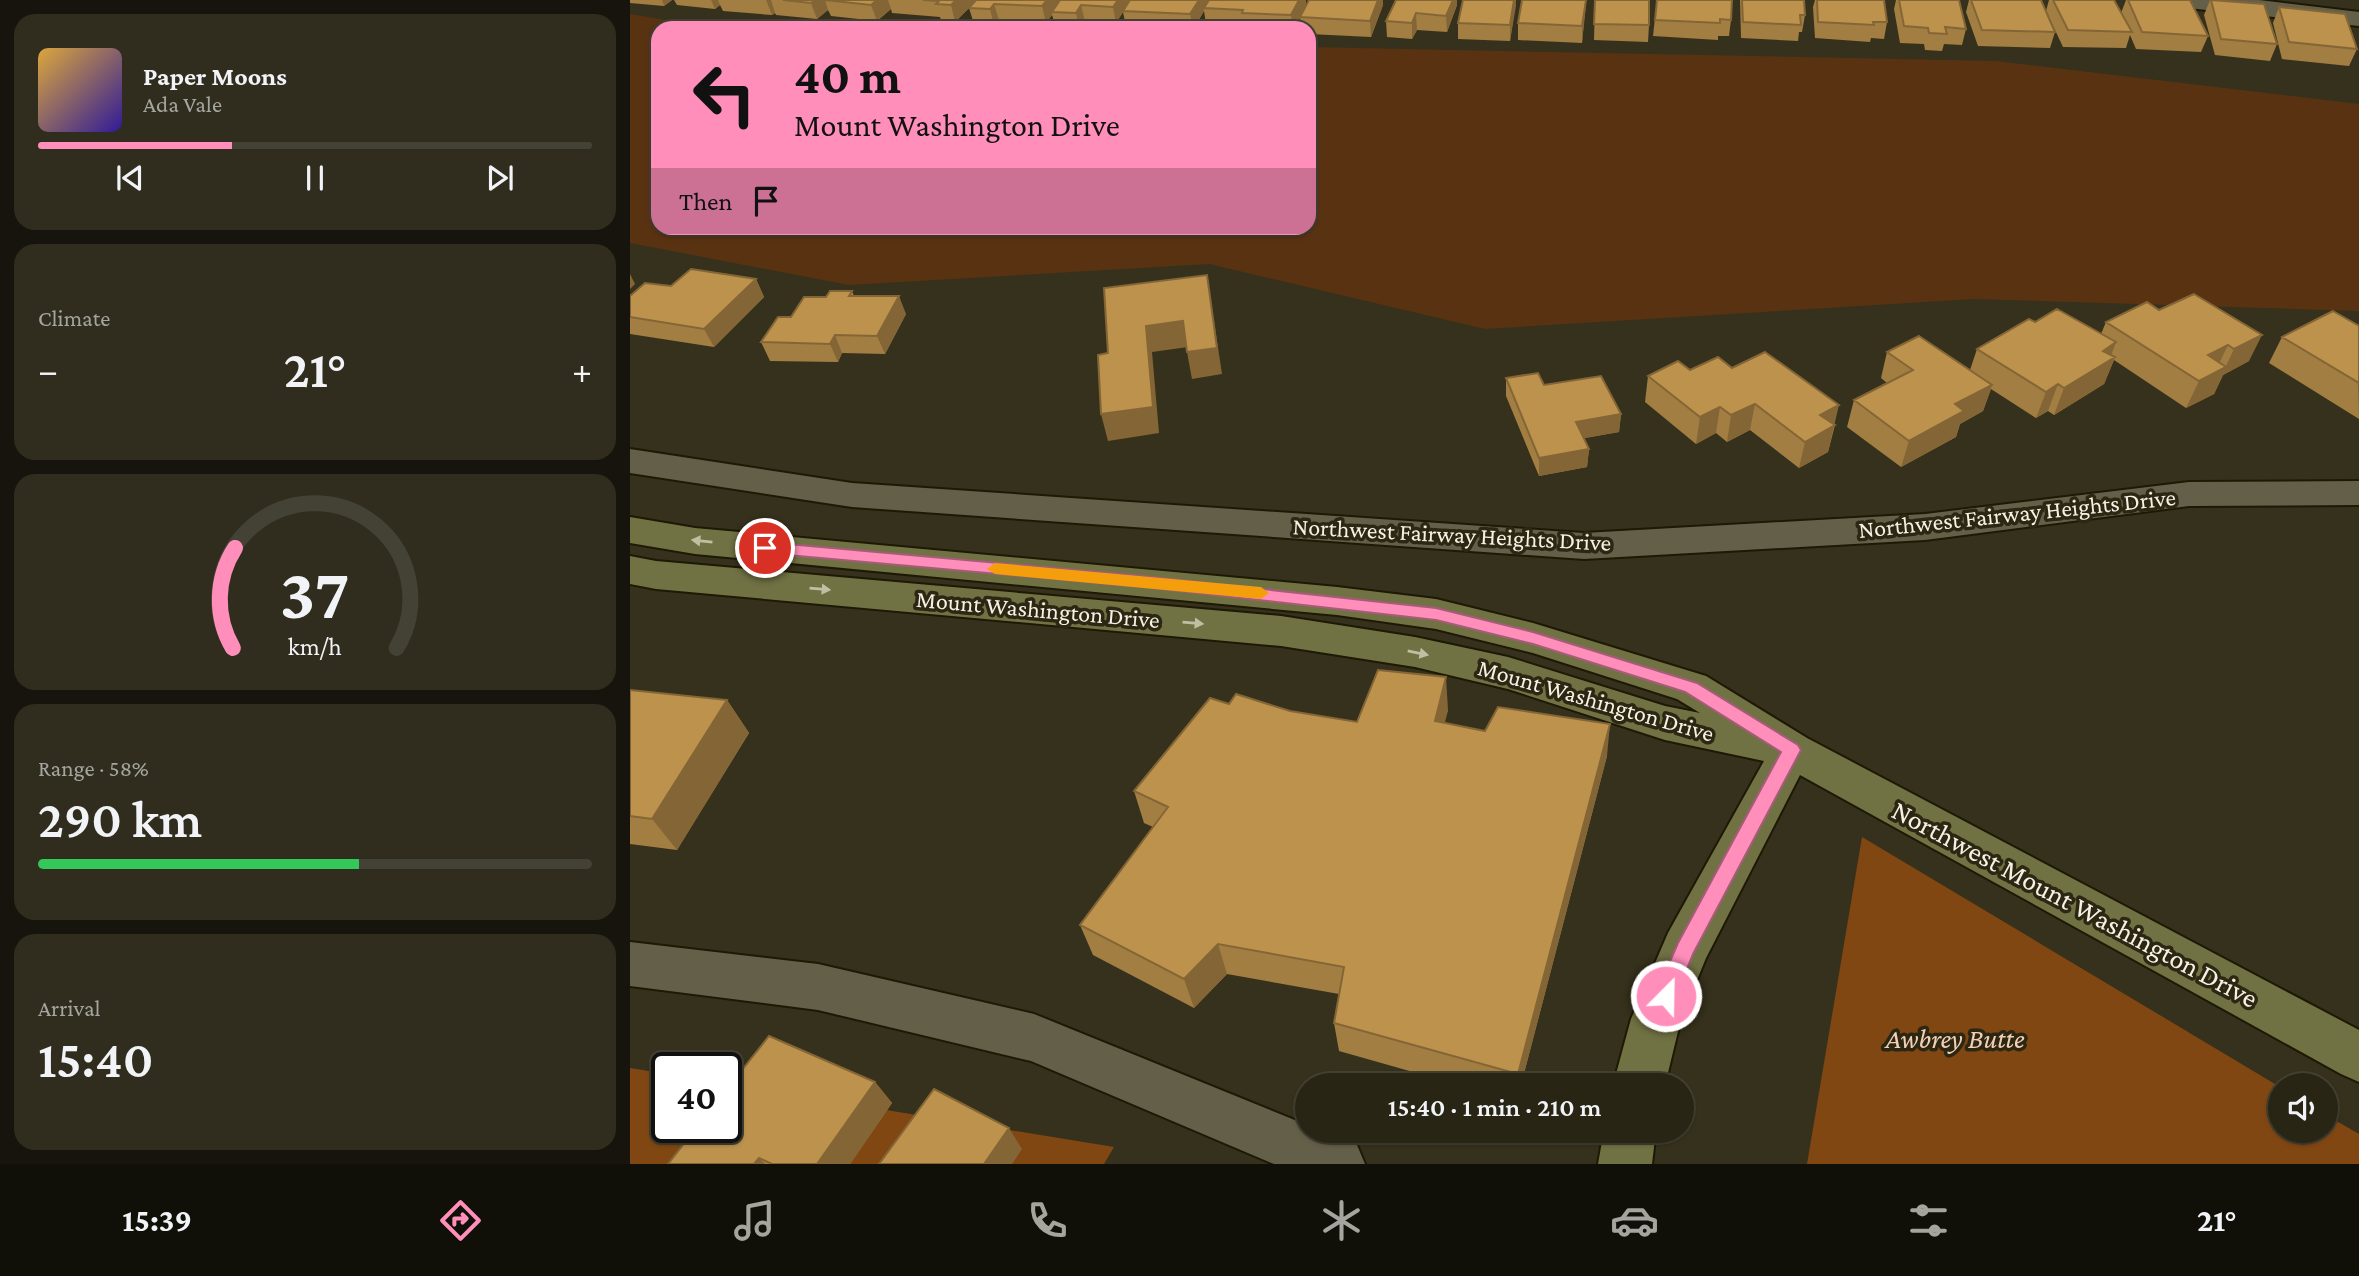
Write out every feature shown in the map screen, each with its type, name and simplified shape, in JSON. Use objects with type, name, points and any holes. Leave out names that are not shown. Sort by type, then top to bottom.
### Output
[{"type":"main road","name":"Mount Washington Drive","points":[[630,530],[695,541],[1143,581],[1436,614],[1533,638],[1691,687],[1792,750]]},
{"type":"main road","name":"Mount Washington Drive","points":[[630,570],[656,575],[1282,631],[1415,652],[1508,673],[1665,723],[1792,750]]},
{"type":"main road","name":"Northwest Mount Washington Drive","points":[[1792,750],[2359,1057]]},
{"type":"main road","points":[[1642,1073],[1656,1019],[1685,950],[1792,750]]},
{"type":"main road","points":[[1625,1164],[1628,1143]]},
{"type":"street","points":[[2178,0],[2359,19]]},
{"type":"street","name":"Northwest Fairway Heights Drive","points":[[630,461],[852,495],[1584,546],[1925,527],[2189,494],[2359,493]]},
{"type":"street","points":[[630,964],[818,987],[1034,1038],[1338,1164]]},
{"type":"shaded area","points":[[630,14],[672,21],[651,21],[651,235],[1316,235],[1316,47],[1996,61],[2359,104],[2359,311],[1974,299],[1485,329],[1209,264],[849,285],[630,243]]},
{"type":"green space","name":"Awbrey Butte","points":[[1862,837],[2268,1080],[2268,1143],[2338,1143],[2338,1122],[2359,1134],[2359,1164],[1807,1164]]},
{"type":"green space","points":[[630,1068],[651,1071],[651,1143],[742,1143],[742,1087],[1114,1147],[1104,1164],[630,1164]]},
{"type":"building","points":[[783,0],[815,0],[811,3]]},
{"type":"building","points":[[825,0],[877,0],[871,5]]},
{"type":"building","points":[[923,0],[956,0],[951,5]]},
{"type":"building","points":[[976,0],[1047,0],[1042,6],[994,4],[990,9],[969,8]]},
{"type":"building","points":[[1060,0],[1118,0],[1113,7],[1081,5],[1076,13],[1052,12]]},
{"type":"building","points":[[1130,0],[1199,0],[1190,14],[1123,11]]},
{"type":"building","points":[[1209,0],[1299,0],[1291,15],[1204,8]]},
{"type":"building","points":[[1309,0],[1378,0],[1370,21],[1300,17]]},
{"type":"building","points":[[1396,0],[1453,0],[1446,16],[1416,13],[1412,23],[1386,21]]},
{"type":"building","points":[[1463,0],[1514,0],[1510,25],[1458,23]]},
{"type":"building","points":[[1522,0],[1586,0],[1582,26],[1518,23]]},
{"type":"building","points":[[1595,0],[1649,0],[1649,25],[1594,24]]},
{"type":"building","points":[[1657,0],[1732,0],[1731,20],[1720,19],[1720,23],[1655,20]]},
{"type":"building","points":[[1742,0],[1804,0],[1805,15],[1800,15],[1801,25],[1743,22]]},
{"type":"building","points":[[1817,0],[1884,0],[1887,22],[1873,22],[1874,25],[1818,22]]},
{"type":"building","points":[[1899,0],[1959,0],[1966,29],[1945,27],[1947,34],[1929,33],[1928,28],[1904,26]]},
{"type":"building","points":[[1971,0],[2041,0],[2055,32],[1982,30]]},
{"type":"building","points":[[2053,0],[2114,0],[2132,32],[2068,30]]},
{"type":"building","points":[[2128,0],[2190,0],[2208,36],[2142,32]]},
{"type":"building","points":[[2211,0],[2264,4],[2277,44],[2221,39]]},
{"type":"building","points":[[2279,7],[2345,14],[2357,49],[2289,42]]},
{"type":"building","points":[[691,269],[756,279],[704,329],[630,317],[630,296],[645,283],[671,286]]},
{"type":"building","points":[[1207,275],[1217,348],[1187,352],[1183,321],[1146,326],[1153,407],[1101,414],[1098,355],[1108,353],[1104,288]]},
{"type":"building","points":[[830,291],[852,291],[849,296],[899,296],[877,336],[835,335],[830,344],[761,342],[778,317],[791,317],[804,297],[826,297]]},
{"type":"building","points":[[2194,294],[2262,335],[2234,349],[2228,345],[2208,355],[2226,367],[2199,381],[2106,322],[2147,302],[2159,310]]},
{"type":"building","points":[[2057,309],[2116,342],[2103,351],[2115,357],[2064,388],[2058,384],[2046,392],[1977,349],[2029,319],[2035,322]]},
{"type":"building","points":[[2333,311],[2359,326],[2359,383],[2282,337]]},
{"type":"building","points":[[1919,336],[1992,385],[1955,404],[1964,411],[1909,441],[1854,400],[1913,370],[1887,352]]},
{"type":"building","points":[[1765,352],[1839,405],[1820,415],[1835,425],[1805,442],[1755,404],[1731,415],[1720,407],[1700,417],[1648,376],[1678,361],[1690,370],[1718,357],[1732,368]]},
{"type":"building","points":[[1538,373],[1544,385],[1601,376],[1621,414],[1576,422],[1589,449],[1539,458],[1506,378]]},
{"type":"building","points":[[1378,670],[1446,677],[1435,721],[1485,731],[1498,707],[1610,724],[1518,1073],[1334,1023],[1344,967],[1218,944],[1184,979],[1080,925],[1168,807],[1134,791],[1210,698],[1229,704],[1236,694],[1290,711],[1357,722]]},
{"type":"building","points":[[630,690],[727,700],[652,819],[630,816]]},
{"type":"building","points":[[769,1036],[875,1082],[817,1164],[772,1164],[759,1158],[754,1164],[668,1164],[684,1143],[742,1143],[742,1070]]},
{"type":"building","points":[[934,1089],[1009,1128],[984,1164],[879,1164]]},
{"type":"slow traffic","points":[[995,569],[1261,593]]},
{"type":"route","points":[[765,548],[1143,581],[1436,614],[1533,638],[1691,687],[1792,750],[1685,950],[1666,996]]}]
